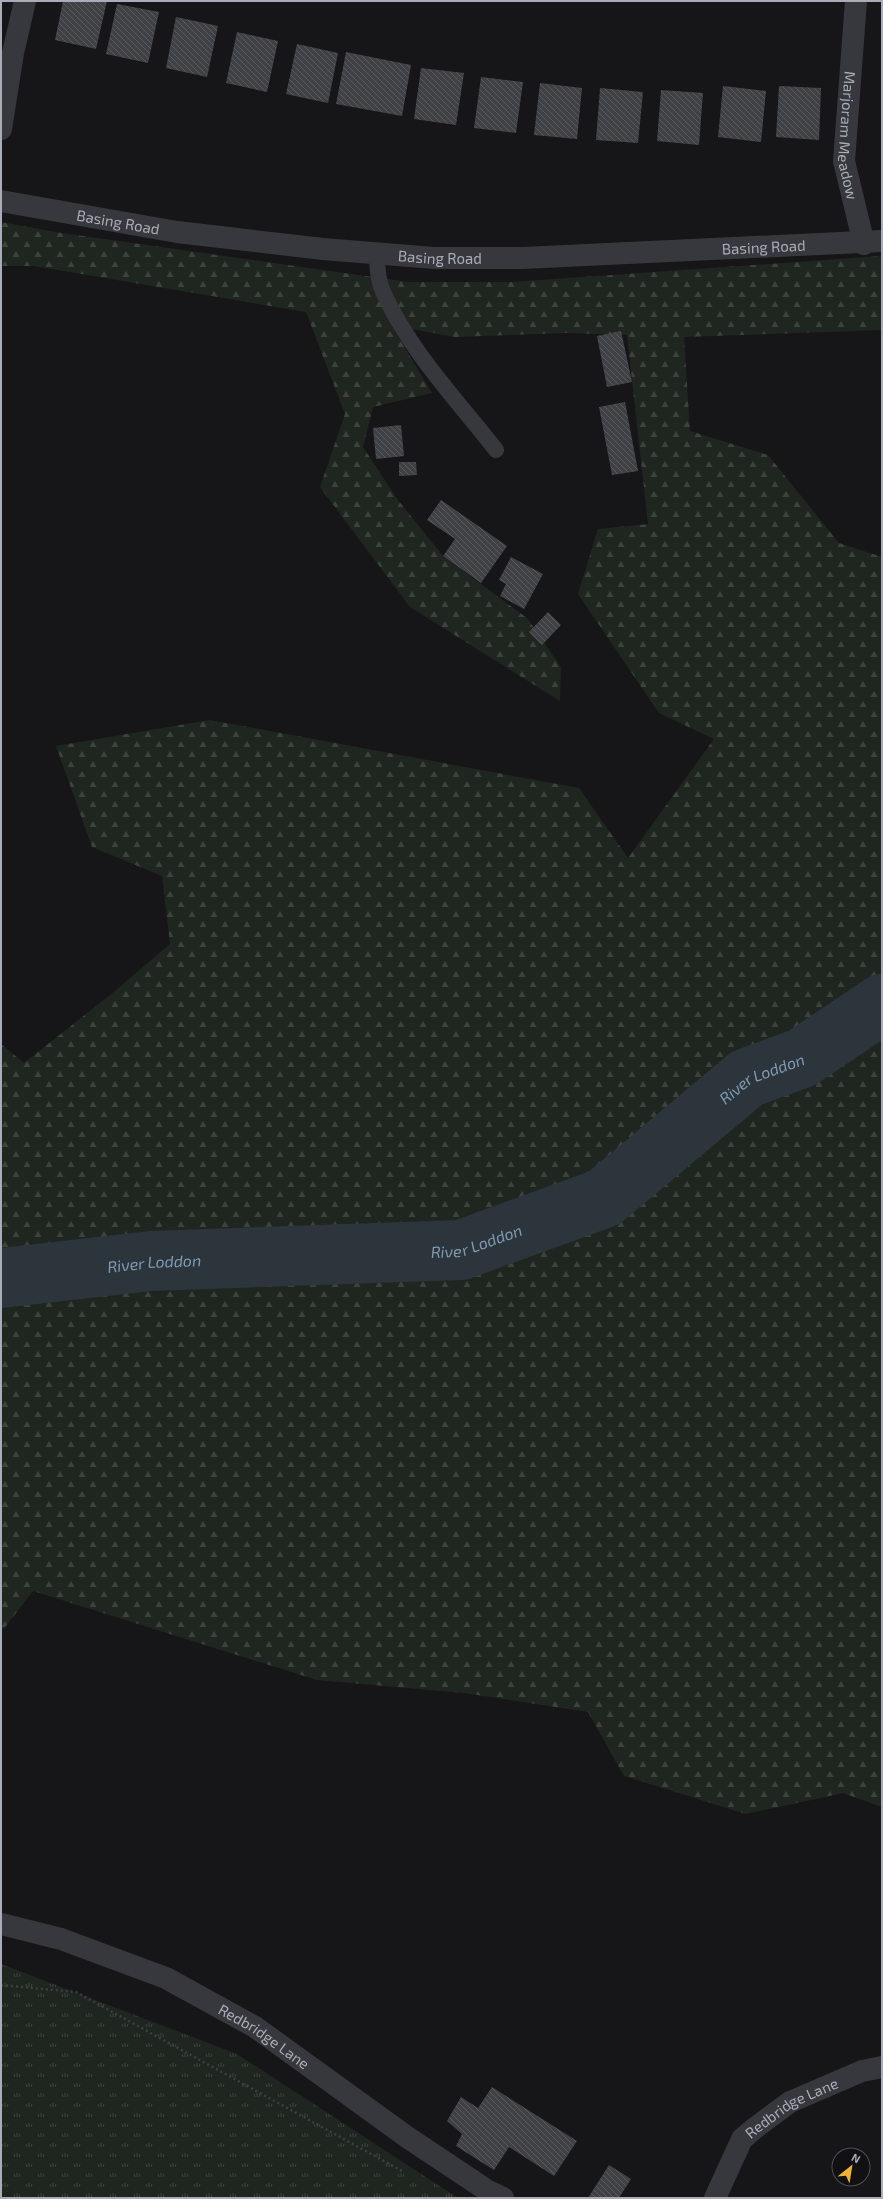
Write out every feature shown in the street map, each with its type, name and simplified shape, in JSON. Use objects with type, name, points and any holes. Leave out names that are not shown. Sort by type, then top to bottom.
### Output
[{"type":"street","points":[[1,129],[13,53],[25,1]]},
{"type":"street","name":"Marjoram Meadow","points":[[856,1],[844,161],[873,242]]},
{"type":"street","name":"Basing Road","points":[[1,201],[177,232],[377,255],[434,258],[523,258],[873,242]]},
{"type":"street","name":"Redbridge Lane","points":[[1,1924],[61,1939],[166,1978],[180,1985],[255,2026],[407,2137],[488,2191],[503,2198]]},
{"type":"street","name":"Redbridge Lane","points":[[715,2198],[742,2138],[790,2102],[862,2071],[882,2067]]},
{"type":"lane","points":[[377,255],[378,270],[383,292],[411,342],[496,450]]},
{"type":"path","points":[[1,1985],[76,1992],[403,2171]]},
{"type":"green space","points":[[1,222],[55,232],[408,282],[512,282],[882,256],[882,330],[684,337],[690,431],[768,455],[839,543],[882,557],[882,1807],[843,1793],[746,1814],[624,1776],[588,1712],[464,1693],[317,1680],[33,1591],[3,1630],[1,1628],[1,1044],[24,1063],[115,991],[170,944],[162,876],[92,847],[56,746],[210,720],[579,788],[628,858],[714,739],[659,713],[578,594],[598,529],[648,524],[627,335],[567,333],[455,337],[391,325],[432,393],[373,407],[363,447],[398,500],[443,556],[527,618],[561,667],[560,701],[410,607],[320,487],[345,414],[306,312],[34,266],[1,266]]},
{"type":"green space","points":[[1,1964],[237,2054],[458,2198],[1,2198]]},
{"type":"building","points":[[63,1],[107,1],[96,49],[55,40]]},
{"type":"building","points":[[117,4],[159,12],[148,63],[106,54]]},
{"type":"building","points":[[176,17],[218,26],[207,77],[166,68]]},
{"type":"building","points":[[237,32],[278,41],[267,92],[226,83]]},
{"type":"building","points":[[297,44],[338,53],[328,103],[286,94]]},
{"type":"building","points":[[346,52],[411,65],[402,116],[336,104]]},
{"type":"building","points":[[421,68],[464,73],[456,125],[414,119]]},
{"type":"building","points":[[481,77],[523,82],[516,133],[474,128]]},
{"type":"building","points":[[540,83],[582,88],[577,139],[534,135]]},
{"type":"building","points":[[723,86],[766,91],[761,142],[718,137]]},
{"type":"building","points":[[779,86],[821,88],[819,140],[776,137]]},
{"type":"building","points":[[600,88],[643,92],[638,143],[596,140]]},
{"type":"building","points":[[661,90],[703,93],[699,145],[657,141]]},
{"type":"building","points":[[621,331],[632,382],[607,387],[597,336]]},
{"type":"building","points":[[625,402],[638,471],[612,475],[599,407]]},
{"type":"building","points":[[401,425],[404,456],[376,459],[373,428]]},
{"type":"building","points":[[399,462],[416,462],[417,475],[399,476]]},
{"type":"building","points":[[441,500],[507,546],[481,583],[443,556],[455,539],[427,520]]},
{"type":"building","points":[[511,557],[543,574],[524,609],[500,596],[506,584],[499,580]]},
{"type":"building","points":[[548,612],[561,625],[542,645],[529,632]]},
{"type":"building","points":[[492,2087],[577,2141],[554,2176],[509,2147],[494,2170],[456,2146],[462,2134],[447,2121],[461,2097],[478,2108]]},
{"type":"building","points":[[609,2165],[631,2179],[619,2198],[588,2198]]},
{"type":"waterway","name":"River Loddon","points":[[1,1278],[151,1261],[461,1250],[604,1198],[747,1078],[802,1058],[882,1004]]}]
